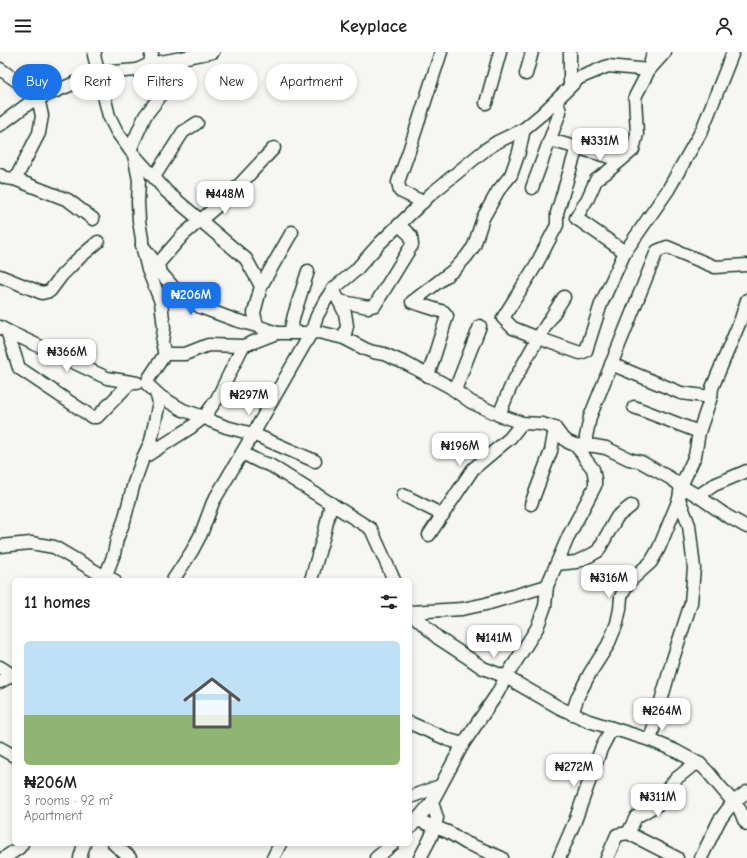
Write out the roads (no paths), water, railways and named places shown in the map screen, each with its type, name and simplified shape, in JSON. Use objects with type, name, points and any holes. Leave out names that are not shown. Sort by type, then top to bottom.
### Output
[{"type":"street","points":[[95,52],[94,55],[97,64]]},
{"type":"street","points":[[125,71],[137,70],[151,58],[213,52]]},
{"type":"street","points":[[423,202],[400,191],[398,182],[441,52]]},
{"type":"street","points":[[486,103],[500,52]]},
{"type":"street","points":[[526,74],[532,52]]},
{"type":"street","points":[[570,52],[570,86]]},
{"type":"street","points":[[649,70],[653,52]]},
{"type":"street","points":[[625,252],[576,218],[588,198],[596,180],[633,150],[637,134],[635,97],[649,70],[665,52]]},
{"type":"street","points":[[578,147],[557,213],[557,225],[536,265],[503,318],[513,328],[580,353],[586,351],[601,304],[625,252],[668,190],[702,130],[733,52]]},
{"type":"street","points":[[147,384],[149,378],[165,354],[162,342],[164,328],[161,302],[148,270],[142,245],[138,202],[139,180],[132,153],[145,116],[159,98],[158,81],[151,58]]},
{"type":"street","points":[[174,578],[192,551],[213,502],[311,333],[317,316],[333,289],[355,271],[380,243],[431,194],[485,150],[524,129],[542,114],[579,78],[608,66],[649,70]]},
{"type":"street","points":[[0,69],[12,78]]},
{"type":"street","points":[[0,125],[35,100]]},
{"type":"street","points":[[5,178],[20,171],[39,133],[42,116],[38,100]]},
{"type":"street","points":[[105,100],[109,116],[117,132],[132,153],[166,192],[246,259],[261,286]]},
{"type":"street","points":[[532,188],[560,112],[557,100]]},
{"type":"street","points":[[154,177],[183,132],[198,122]]},
{"type":"street","points":[[428,376],[447,316],[444,312],[412,302],[455,268],[466,258],[474,246],[483,218],[498,191],[511,175],[519,152],[524,129]]},
{"type":"street","points":[[550,140],[620,160]]},
{"type":"street","points":[[157,265],[183,235],[229,196],[274,148]]},
{"type":"street","points":[[5,178],[68,200],[93,219]]},
{"type":"street","points":[[339,301],[368,307],[375,305],[412,245],[411,236],[399,225]]},
{"type":"street","points":[[257,326],[254,313],[261,286],[292,232]]},
{"type":"street","points":[[0,276],[42,293],[50,291],[62,275],[98,242]]},
{"type":"street","points":[[142,245],[161,273],[173,286],[200,307],[277,333]]},
{"type":"street","points":[[580,445],[586,437],[590,416],[657,251],[667,247],[715,267],[747,264],[747,268]]},
{"type":"street","points":[[290,332],[308,271]]},
{"type":"street","points":[[333,289],[345,313],[347,326],[344,338]]},
{"type":"street","points":[[499,415],[511,386],[538,338],[564,297]]},
{"type":"street","points":[[572,714],[578,696],[608,645],[617,623],[621,597],[628,582],[651,562],[659,548],[679,499],[681,486],[695,456],[699,432],[711,397],[712,388],[741,319],[747,300]]},
{"type":"street","points":[[455,390],[480,326]]},
{"type":"street","points":[[4,329],[19,368],[92,417],[97,417],[130,382]]},
{"type":"street","points":[[4,329],[107,378],[147,384],[156,393],[184,410],[226,427],[253,434],[315,461]]},
{"type":"street","points":[[165,354],[185,354],[208,345],[243,346],[277,333],[318,332],[344,338],[365,350],[384,354],[407,364],[455,390],[471,402],[499,415],[522,423],[542,424],[554,428],[564,439],[580,445],[606,448],[629,459],[641,462],[670,478],[727,516],[747,527]]},
{"type":"street","points":[[143,458],[190,428],[204,417],[217,399],[243,346]]},
{"type":"street","points":[[611,364],[681,393],[711,397]]},
{"type":"street","points":[[108,578],[117,539],[124,522],[134,483],[151,441],[159,402],[156,393]]},
{"type":"street","points":[[634,407],[699,432]]},
{"type":"street","points":[[429,535],[473,469],[510,438],[522,423]]},
{"type":"street","points":[[531,504],[551,451],[554,428]]},
{"type":"street","points":[[413,822],[432,802],[463,744],[497,694],[537,628],[545,606],[548,586],[569,535],[595,486],[593,469],[582,453],[580,445]]},
{"type":"street","points":[[242,453],[270,465],[371,529],[393,578]]},
{"type":"street","points":[[698,496],[714,486],[747,471]]},
{"type":"street","points":[[403,495],[443,515]]},
{"type":"street","points":[[650,740],[672,662],[691,603],[694,568],[689,525],[679,499]]},
{"type":"street","points":[[312,578],[325,531],[331,503]]},
{"type":"street","points":[[557,564],[576,562],[598,551],[617,517],[631,506]]},
{"type":"street","points":[[0,546],[31,543],[54,547],[106,578]]},
{"type":"street","points":[[412,612],[468,608],[502,600],[548,586]]},
{"type":"street","points":[[412,614],[438,638],[483,668],[506,677],[572,714],[589,721],[650,740],[676,751],[700,764],[740,810],[747,824]]},
{"type":"street","points":[[0,667],[12,674]]},
{"type":"street","points":[[0,682],[12,676]]},
{"type":"street","points":[[412,723],[449,740],[463,744]]},
{"type":"street","points":[[559,858],[575,821],[601,749],[612,728]]},
{"type":"street","points":[[0,748],[12,755]]},
{"type":"street","points":[[628,833],[636,817],[660,803],[666,790],[677,778],[692,766],[700,764]]},
{"type":"street","points":[[412,796],[440,786]]},
{"type":"street","points":[[701,858],[719,821],[733,802],[747,792]]},
{"type":"street","points":[[420,858],[430,839],[437,818],[432,802]]},
{"type":"street","points":[[413,822],[435,826],[466,843],[502,858]]},
{"type":"street","points":[[607,858],[618,835],[628,833],[677,858]]},
{"type":"street","points":[[4,858],[20,846]]},
{"type":"street","points":[[80,858],[83,846]]},
{"type":"street","points":[[116,846],[130,858]]},
{"type":"street","points":[[273,858],[279,846]]},
{"type":"street","points":[[376,858],[391,846]]}]
